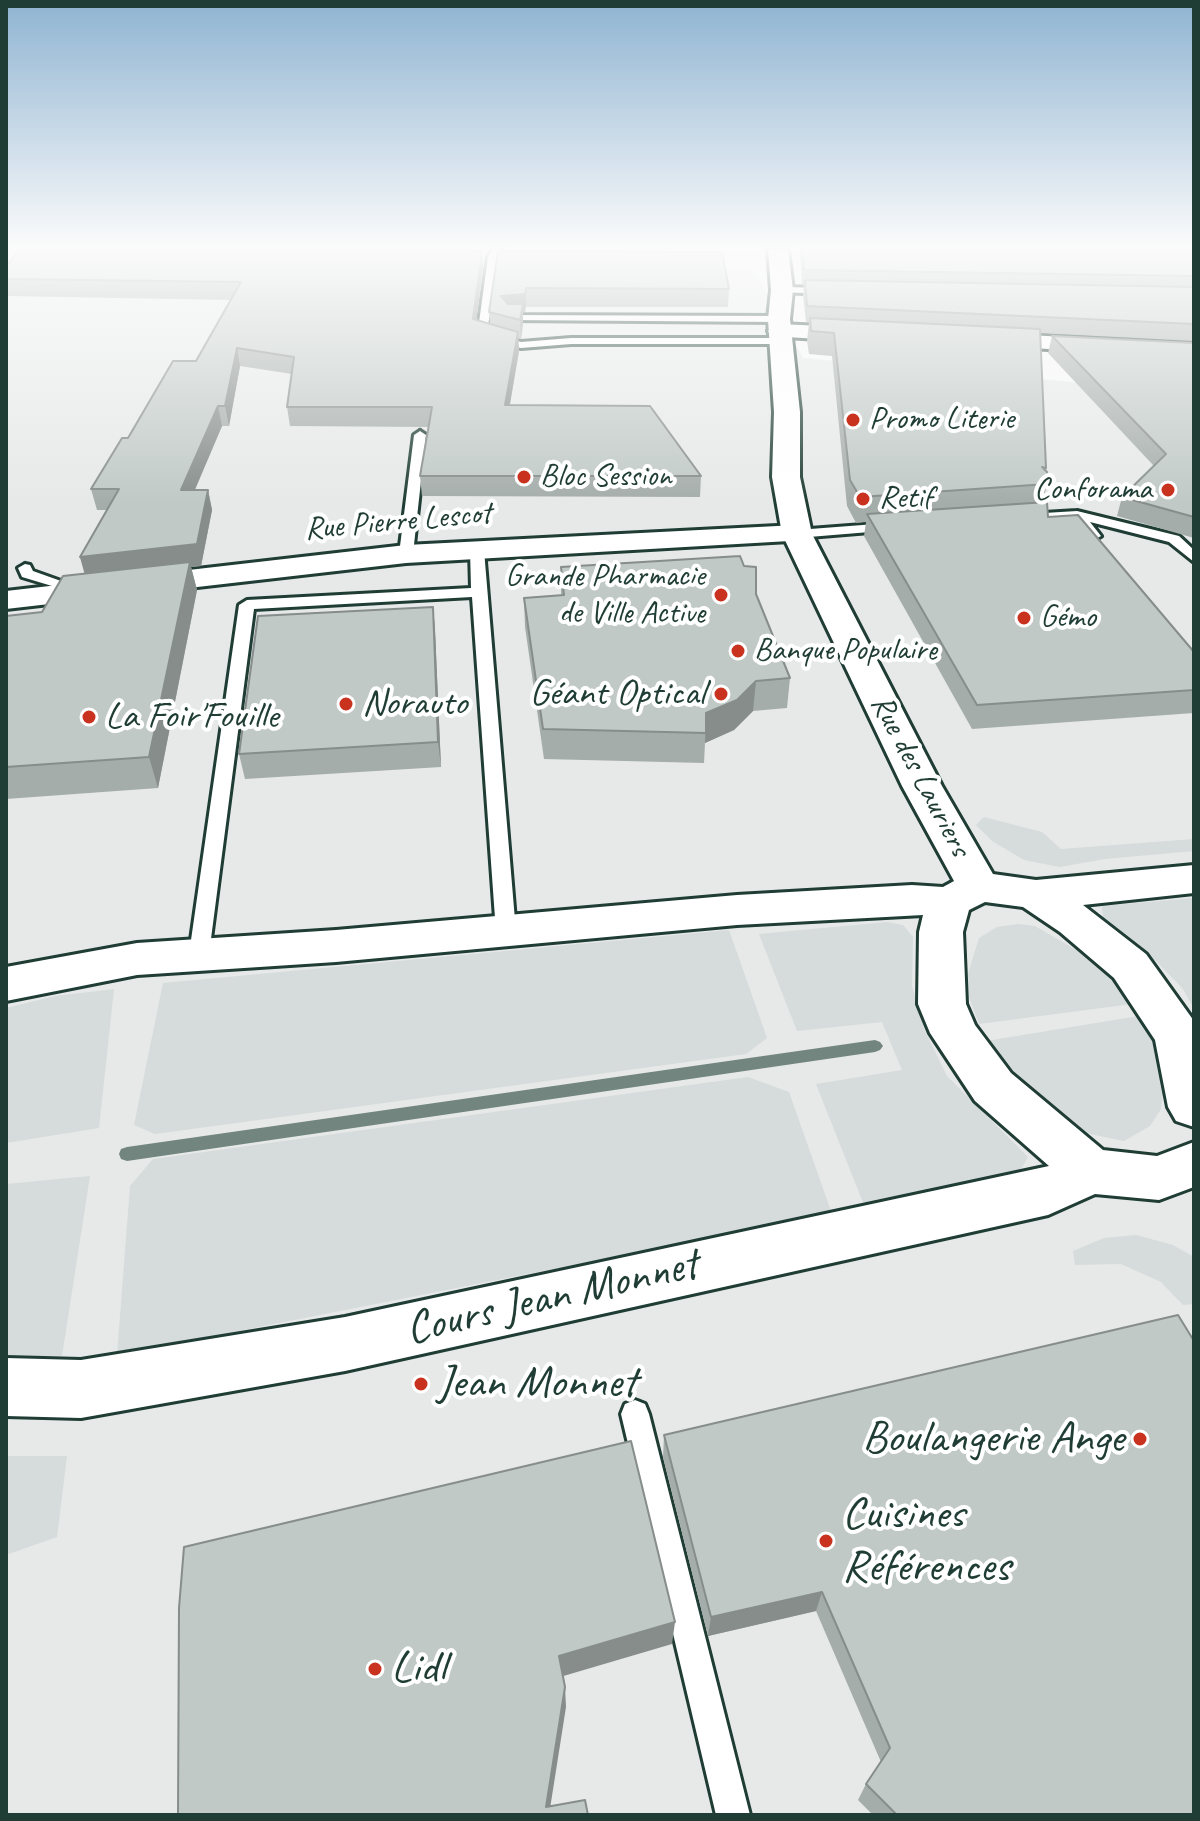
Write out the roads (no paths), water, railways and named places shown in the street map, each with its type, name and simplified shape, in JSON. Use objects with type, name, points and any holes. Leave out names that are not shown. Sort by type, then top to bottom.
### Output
[{"type":"main road","name":"Rue des Lauriers","points":[[781,334],[787,412],[786,477],[797,534],[922,786],[964,895]]},
{"type":"main road","points":[[6,984],[137,959],[506,932],[737,910],[964,895],[1036,895],[1194,879]]},
{"type":"main road","points":[[964,895],[941,932],[942,1004],[954,1033],[993,1087],[1090,1171],[1159,1178],[1194,1164]]},
{"type":"main road","points":[[1036,895],[1076,921],[1130,966],[1179,1037],[1194,1107]]},
{"type":"main road","name":"Cours Jean Monnet","points":[[6,1387],[81,1389],[345,1344],[1048,1192],[1090,1171]]},
{"type":"street","points":[[881,334],[896,336]]},
{"type":"street","points":[[959,339],[1194,350]]},
{"type":"street","name":"Rue Pierre Lescot","points":[[6,600],[406,554],[797,534]]},
{"type":"lane","points":[[481,334],[521,345],[641,334]]},
{"type":"lane","points":[[406,554],[420,435]]},
{"type":"lane","points":[[1014,519],[1077,515],[1174,539],[1194,558]]},
{"type":"lane","points":[[1077,515],[1107,550]]},
{"type":"lane","points":[[797,534],[904,526]]},
{"type":"lane","points":[[477,550],[506,932]]},
{"type":"lane","points":[[25,568],[27,574],[82,591]]},
{"type":"lane","points":[[199,954],[247,605],[479,592]]},
{"type":"lane","points":[[635,1414],[733,1815]]},
{"type":"waterway","points":[[127,1154],[875,1046]]},
{"type":"place","name":"Promo Literie","points":[[853,420]]},
{"type":"place","name":"Bloc Session","points":[[524,477]]},
{"type":"place","name":"Conforama","points":[[1168,490]]},
{"type":"place","name":"Retif","points":[[863,499]]},
{"type":"place","name":"Grande Pharmacie de Ville Active","points":[[721,595]]},
{"type":"place","name":"Gémo","points":[[1024,618]]},
{"type":"place","name":"Banque Populaire","points":[[738,651]]},
{"type":"place","name":"Géant Optical","points":[[721,694]]},
{"type":"place","name":"Norauto","points":[[346,704]]},
{"type":"place","name":"La Foir'Fouille","points":[[89,717]]},
{"type":"place","name":"Jean Monnet","points":[[421,1384]]},
{"type":"place","name":"Boulangerie Ange","points":[[1140,1439]]},
{"type":"place","name":"Cuisines Références","points":[[826,1541]]},
{"type":"place","name":"Lidl","points":[[375,1669]]}]
